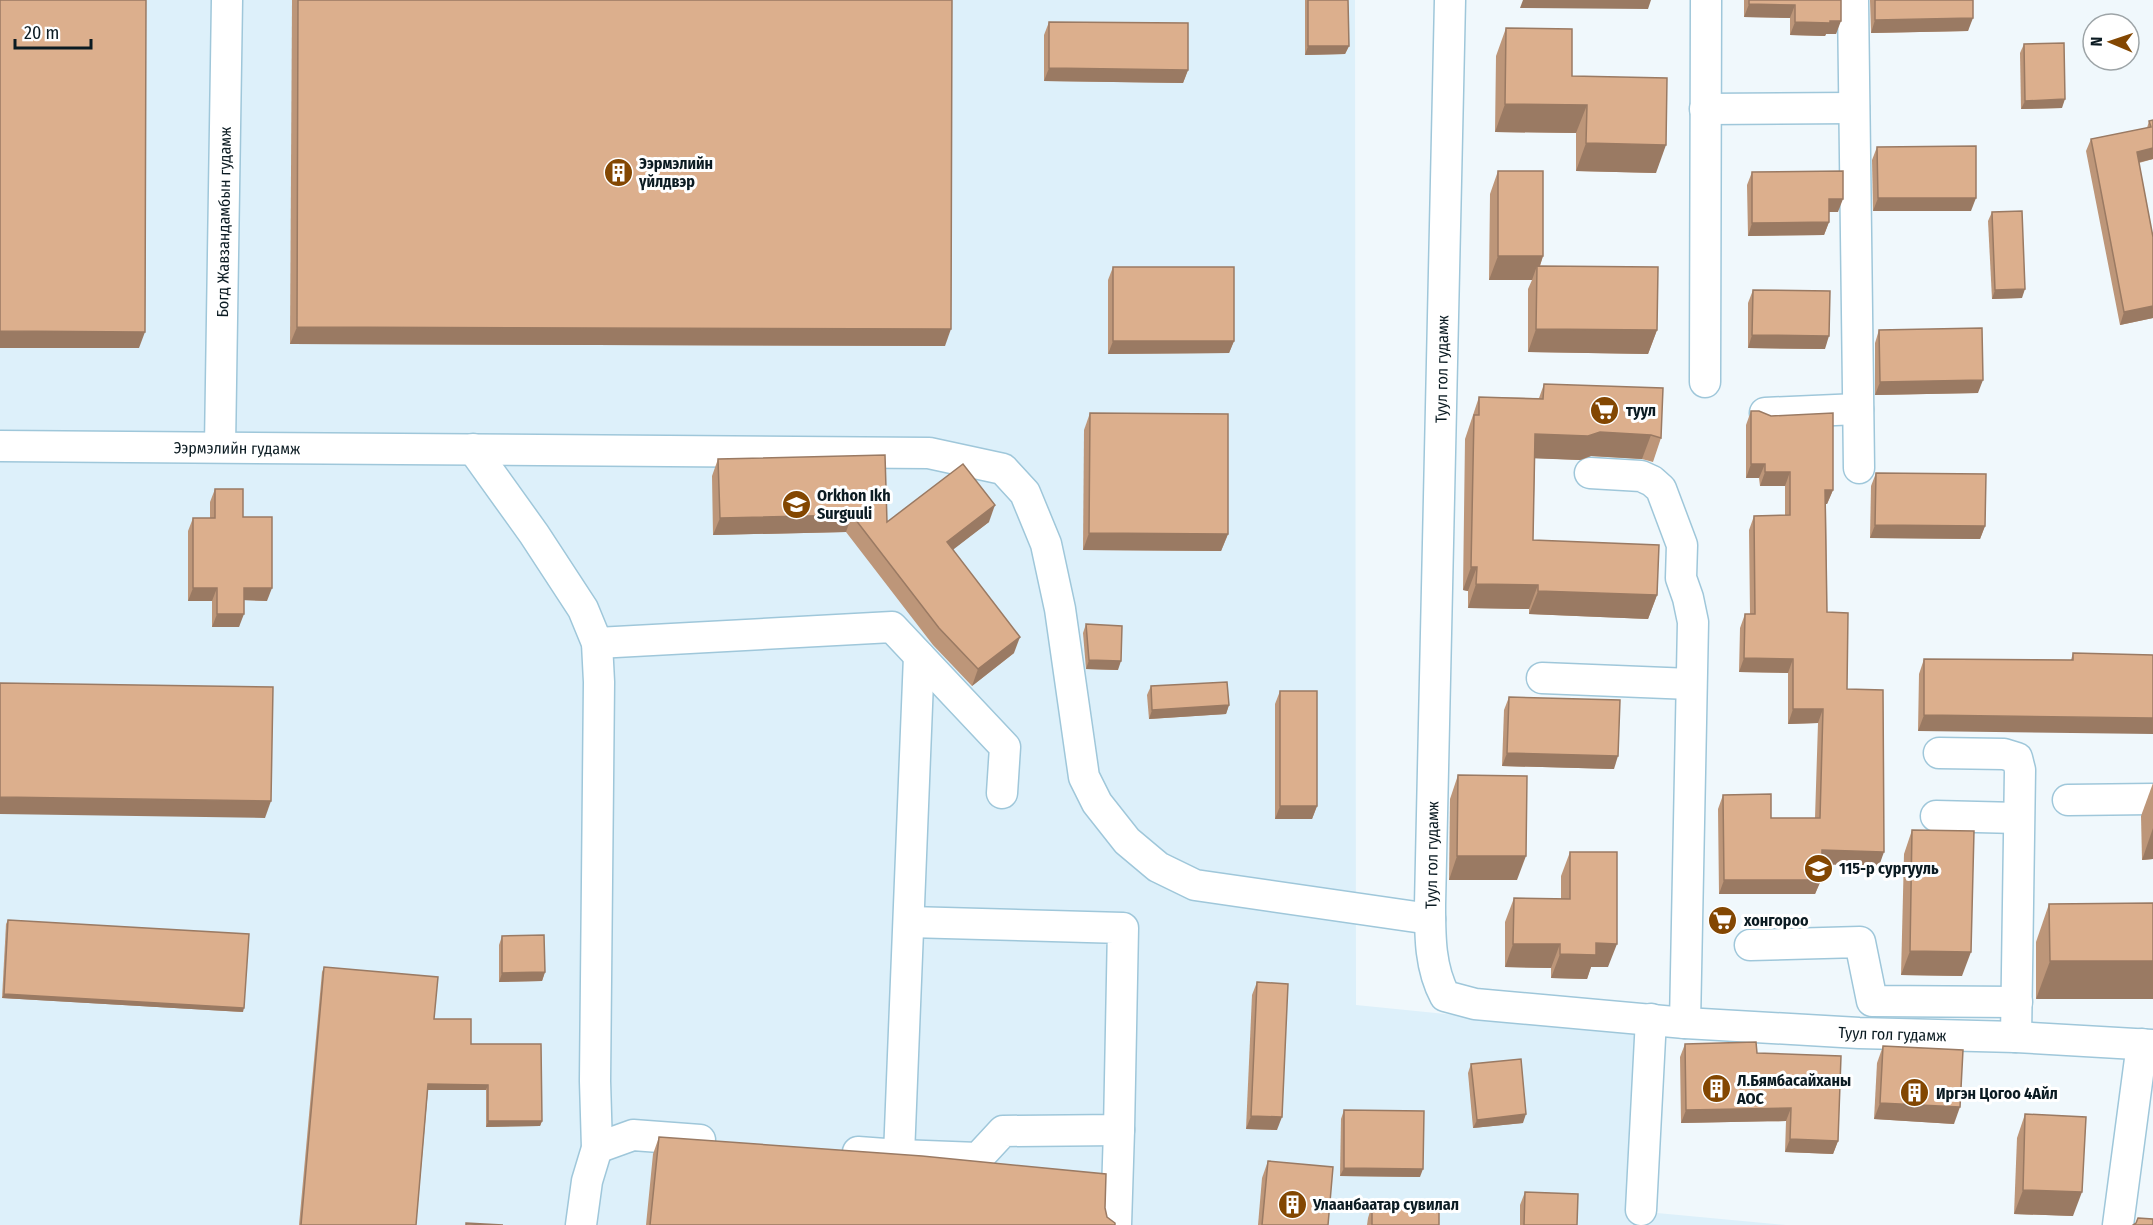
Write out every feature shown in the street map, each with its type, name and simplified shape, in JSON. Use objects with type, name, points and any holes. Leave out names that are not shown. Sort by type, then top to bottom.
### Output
[{"type":"street","name":"Богд Жавзандамбын гудамж","points":[[220,446],[227,0]]},
{"type":"street","name":"Туул гол гудамж","points":[[1450,0],[1430,919],[1436,980],[1445,996],[1475,1004],[1685,1023],[1859,1033],[2016,1037],[2148,1044]]},
{"type":"street","points":[[1705,382],[1706,0]]},
{"type":"street","points":[[1853,0],[1859,468]]},
{"type":"street","points":[[1705,109],[1854,108]]},
{"type":"street","points":[[1765,413],[1858,409]]},
{"type":"street","name":"Ээрмэлийн гудамж","points":[[0,446],[929,453],[1003,469],[1025,493],[1046,544],[1060,609],[1084,777],[1097,803],[1127,841],[1158,867],[1195,885],[1430,919]]},
{"type":"street","points":[[472,448],[534,534],[583,609],[597,643],[599,682],[595,1081],[597,1148],[587,1181],[581,1225]]},
{"type":"street","points":[[1590,473],[1641,476],[1652,481],[1661,489],[1682,544],[1681,578],[1693,622],[1685,1023]]},
{"type":"street","points":[[597,643],[892,627],[1005,747],[1002,793]]},
{"type":"street","points":[[899,1155],[919,656]]},
{"type":"street","points":[[1542,678],[1691,684]]},
{"type":"street","points":[[1939,753],[2004,754],[2017,758],[2020,770],[2016,1037]]},
{"type":"street","points":[[2068,800],[2153,799]]},
{"type":"street","points":[[1935,816],[2019,818]]},
{"type":"street","points":[[909,922],[1124,928],[1116,1225]]},
{"type":"street","points":[[1750,945],[1860,942],[1872,1001],[2017,1002]]},
{"type":"street","points":[[1641,1210],[1651,1019]]},
{"type":"street","points":[[2118,1225],[2148,1044]]},
{"type":"street","points":[[830,1150],[978,1158],[1003,1131],[1119,1130]]},
{"type":"street","points":[[597,1148],[633,1135],[725,1142]]},
{"type":"shaded area","points":[[0,0],[1355,0],[1356,1005],[1665,1036],[1657,1213],[1786,1225],[0,1225]]},
{"type":"building","points":[[0,0],[146,0],[145,332],[0,331]]},
{"type":"building","name":"Ээрмэлийн үйлдвэр","points":[[298,0],[952,0],[951,329],[297,327]]},
{"type":"building","points":[[1308,0],[1348,0],[1349,46],[1308,46]]},
{"type":"building","points":[[1749,0],[1841,0],[1841,21],[1795,22],[1795,5],[1749,4]]},
{"type":"building","points":[[1875,0],[1973,0],[1973,18],[1875,20]]},
{"type":"building","points":[[1049,22],[1188,23],[1188,70],[1049,68]]},
{"type":"building","points":[[1506,28],[1572,29],[1572,76],[1667,78],[1666,145],[1586,143],[1587,105],[1505,104]]},
{"type":"building","points":[[2064,43],[2065,99],[2025,101],[2024,44]]},
{"type":"building","points":[[2153,120],[2153,148],[2137,152],[2153,237],[2153,306],[2124,312],[2091,139],[2151,127],[2149,121]]},
{"type":"building","points":[[1976,146],[1976,198],[1878,198],[1877,147]]},
{"type":"building","points":[[1498,171],[1543,171],[1543,256],[1498,256]]},
{"type":"building","points":[[1843,171],[1843,199],[1829,199],[1829,222],[1752,223],[1752,172]]},
{"type":"building","points":[[2022,211],[2025,289],[1995,290],[1992,212]]},
{"type":"building","points":[[1537,266],[1658,267],[1657,330],[1536,329]]},
{"type":"building","points":[[1113,267],[1234,267],[1234,341],[1113,341]]},
{"type":"building","points":[[1753,290],[1830,291],[1829,336],[1752,335]]},
{"type":"building","points":[[1982,328],[1983,380],[1880,382],[1879,330]]},
{"type":"building","points":[[1544,384],[1663,388],[1661,438],[1651,435],[1600,432],[1588,436],[1535,434],[1533,540],[1659,545],[1657,595],[1538,591],[1538,585],[1476,584],[1477,567],[1471,567],[1474,415],[1479,415],[1479,397],[1543,399]]},
{"type":"building","points":[[1751,411],[1759,411],[1771,416],[1833,413],[1833,490],[1825,490],[1827,612],[1848,613],[1847,689],[1883,690],[1884,852],[1822,850],[1821,880],[1724,880],[1723,795],[1771,794],[1771,818],[1820,818],[1823,709],[1793,709],[1793,659],[1744,658],[1745,614],[1755,614],[1754,516],[1790,515],[1790,472],[1765,472],[1765,464],[1751,464]]},
{"type":"building","points":[[1090,413],[1228,414],[1228,534],[1089,533]]},
{"type":"building","points":[[885,455],[887,522],[963,464],[995,505],[947,542],[1020,637],[978,669],[939,628],[852,515],[720,518],[718,459]]},
{"type":"building","points":[[1876,473],[1986,474],[1985,526],[1875,525]]},
{"type":"building","points":[[215,489],[243,489],[243,517],[272,517],[272,588],[244,588],[244,614],[217,614],[217,588],[193,588],[193,518],[215,518]]},
{"type":"building","points":[[1086,624],[1122,626],[1121,661],[1089,660]]},
{"type":"building","points":[[2073,653],[2153,655],[2153,718],[1924,715],[1924,659],[2073,660]]},
{"type":"building","points":[[1227,682],[1229,705],[1152,710],[1151,686]]},
{"type":"building","points":[[0,683],[273,687],[271,801],[0,797]]},
{"type":"building","points":[[1280,691],[1317,691],[1317,806],[1280,806]]},
{"type":"building","points":[[1509,697],[1620,700],[1618,756],[1507,753]]},
{"type":"building","points":[[1458,775],[1527,776],[1526,856],[1457,856]]},
{"type":"building","points":[[1912,830],[1974,831],[1971,952],[1910,951]]},
{"type":"building","points":[[1570,852],[1617,852],[1617,944],[1596,943],[1596,955],[1560,954],[1560,944],[1513,944],[1514,898],[1570,899]]},
{"type":"building","points":[[2153,903],[2153,961],[2050,961],[2049,904]]},
{"type":"building","points":[[8,920],[249,934],[244,1008],[4,994]]},
{"type":"building","points":[[544,935],[545,972],[502,973],[502,936]]},
{"type":"building","points":[[324,967],[438,977],[434,1019],[471,1019],[471,1044],[541,1044],[542,1121],[488,1121],[488,1085],[428,1084],[416,1225],[301,1225]]},
{"type":"building","points":[[1257,982],[1288,984],[1282,1117],[1251,1116]]},
{"type":"building","points":[[1756,1042],[1757,1053],[1841,1056],[1838,1141],[1790,1139],[1791,1108],[1686,1110],[1685,1044]]},
{"type":"building","name":"Иргэн Цогоо 4Айл","points":[[1883,1046],[1963,1050],[1960,1107],[1880,1103]]},
{"type":"building","points":[[1521,1059],[1526,1114],[1477,1120],[1471,1064]]},
{"type":"building","points":[[1344,1110],[1424,1111],[1423,1169],[1344,1168]]},
{"type":"building","points":[[2025,1114],[2086,1117],[2082,1192],[2023,1190]]},
{"type":"building","points":[[659,1137],[922,1156],[1106,1174],[1105,1208],[1107,1217],[1115,1225],[650,1225]]},
{"type":"building","name":"Улаанбаатар сувилал","points":[[1268,1161],[1333,1167],[1328,1225],[1262,1225]]},
{"type":"building","points":[[1525,1192],[1578,1194],[1577,1225],[1524,1225]]},
{"type":"building","points":[[1372,1205],[1439,1206],[1439,1225],[1372,1225]]},
{"type":"building","points":[[2138,1218],[2153,1219],[2153,1225],[2133,1225]]},
{"type":"building","points":[[466,1223],[503,1225],[466,1225]]},
{"type":"place","name":"Ээрмэлийн үйлдвэр","points":[[618,172]]},
{"type":"place","name":"туул","points":[[1605,410]]},
{"type":"place","name":"Orkhon Ikh Surguuli","points":[[796,504]]},
{"type":"place","name":"115-р сургууль","points":[[1818,868]]},
{"type":"place","name":"хонгороо","points":[[1723,920]]},
{"type":"place","name":"Л.Бямбасайханы АОС","points":[[1716,1089]]},
{"type":"place","name":"Иргэн Цогоо 4Айл","points":[[1915,1093]]},
{"type":"place","name":"Улаанбаатар сувилал","points":[[1292,1204]]}]
